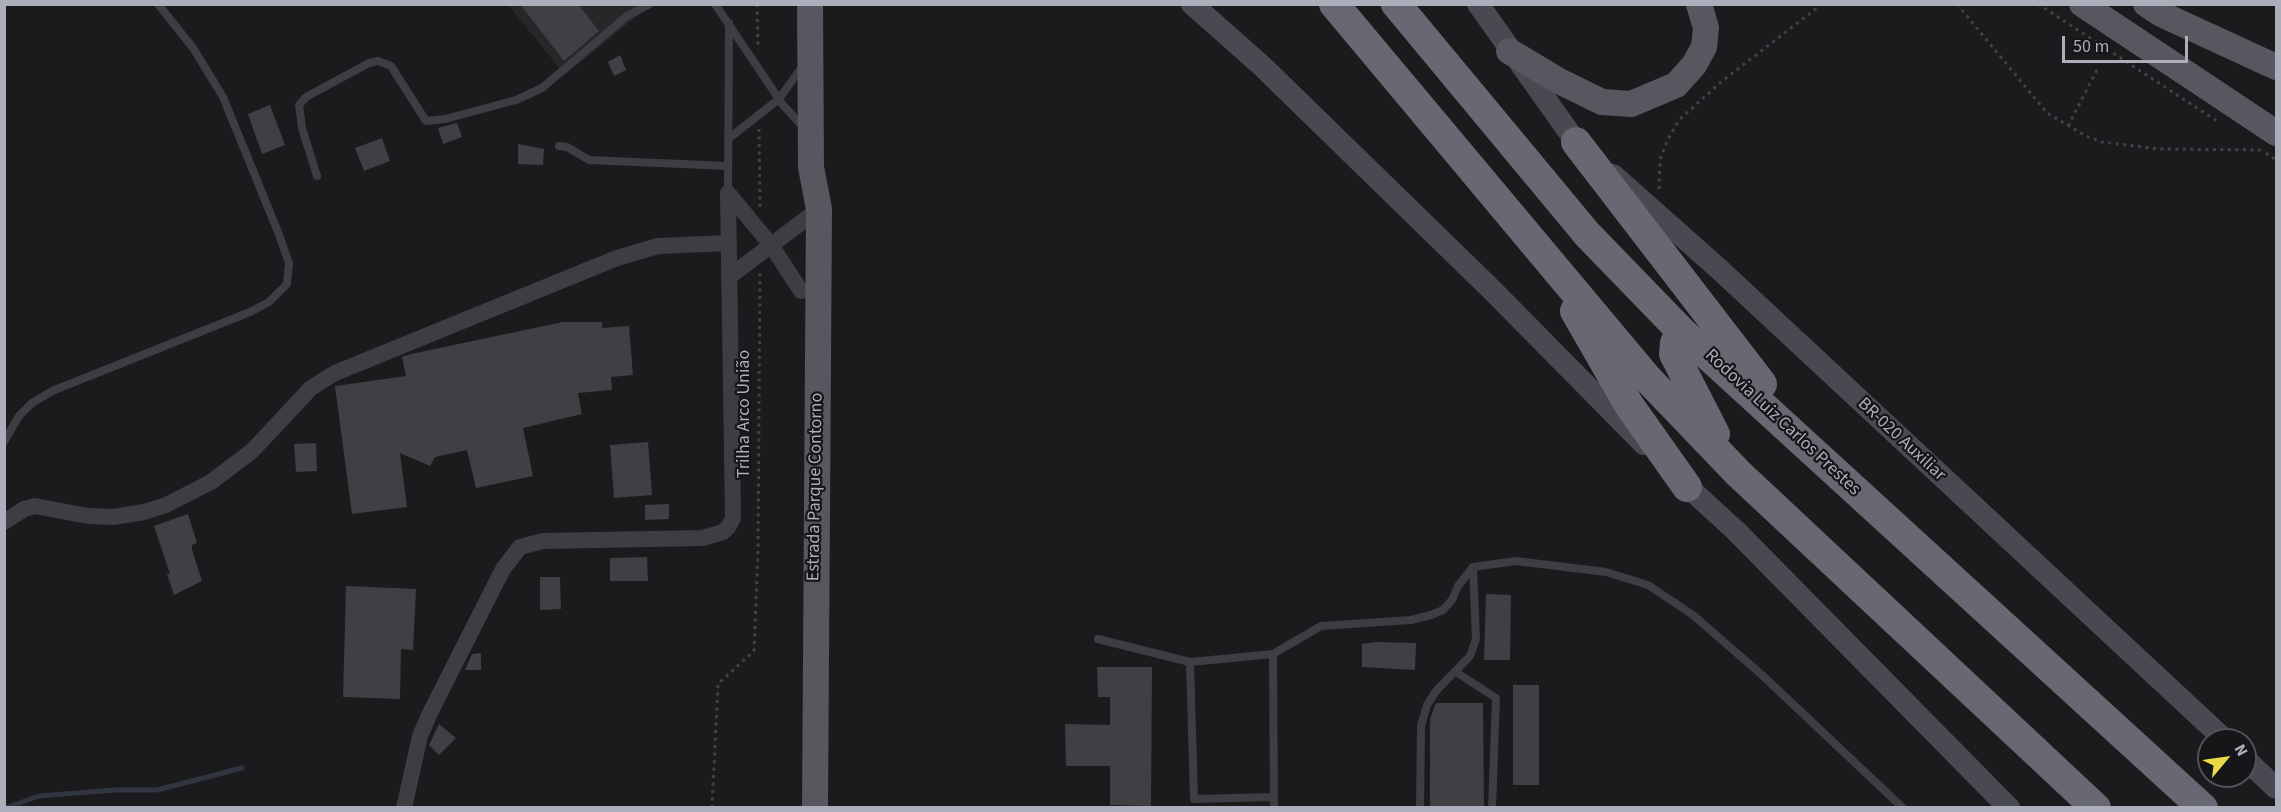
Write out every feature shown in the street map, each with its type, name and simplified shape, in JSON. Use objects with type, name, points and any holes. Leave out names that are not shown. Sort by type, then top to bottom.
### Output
[{"type":"highway","points":[[1334,4],[1554,264],[1647,378],[1738,473],[2096,807]]},
{"type":"highway","name":"Rodovia Luiz Carlos Prestes","points":[[1396,4],[1587,234],[1681,331],[2203,807]]},
{"type":"highway","points":[[1576,142],[1815,453]]},
{"type":"highway","points":[[1554,264],[1580,320],[1612,378],[1687,487]]},
{"type":"highway","points":[[1681,331],[1675,343],[1674,354],[1738,473]]},
{"type":"main road","name":"Estrada Parque Contorno","points":[[810,4],[815,807]]},
{"type":"main road","points":[[1192,4],[1271,74],[1493,291],[1687,487],[1736,531],[2008,807]]},
{"type":"main road","name":"BR-020 Auxiliar","points":[[1478,4],[1509,51],[1576,142],[1664,220],[2212,728]]},
{"type":"main road","points":[[1509,51],[1559,81],[1602,102],[1631,104],[1676,85],[1694,65],[1704,47],[1706,28],[1699,4]]},
{"type":"main road","points":[[2082,4],[2269,142]]},
{"type":"main road","points":[[2146,4],[2161,14],[2277,66]]},
{"type":"main road","name":"Estrada Parque Contorno","points":[[799,807],[801,291],[812,214]]},
{"type":"main road","points":[[2257,770],[2277,788]]},
{"type":"street","points":[[404,807],[420,736],[430,713],[503,569],[520,547],[543,541],[703,538],[723,532],[729,526],[733,518],[728,193]]},
{"type":"street","points":[[728,193],[771,245],[801,291]]},
{"type":"street","points":[[729,277],[812,214]]},
{"type":"street","points":[[4,522],[24,509],[35,506],[88,516],[113,517],[144,512],[166,505],[211,482],[244,457],[311,388],[335,373],[617,258],[658,246],[728,243]]},
{"type":"lane","points":[[4,442],[19,416],[32,403],[52,391],[250,312],[269,302],[287,284],[289,263],[223,97],[194,48],[158,4]]},
{"type":"lane","points":[[316,176],[298,105],[306,97],[369,63],[378,61],[391,66],[426,121],[445,119],[516,100],[543,88],[627,16],[650,4]]},
{"type":"lane","points":[[715,4],[779,99],[811,136]]},
{"type":"lane","points":[[728,193],[729,23]]},
{"type":"lane","points":[[728,139],[779,99],[812,53]]},
{"type":"lane","points":[[559,146],[567,147],[590,159],[728,166]]},
{"type":"lane","points":[[1098,639],[1190,662],[1273,654],[1321,626],[1411,620],[1443,610],[1473,567],[1516,561],[1606,572],[1648,585],[1693,615],[1903,807]]},
{"type":"lane","points":[[1420,807],[1421,726],[1427,705],[1436,691],[1470,656],[1476,639],[1473,567]]},
{"type":"lane","points":[[1273,654],[1274,807]]},
{"type":"lane","points":[[1190,662],[1194,800],[1274,797]]},
{"type":"lane","points":[[1456,672],[1496,698],[1492,807]]},
{"type":"path","points":[[757,4],[758,50]]},
{"type":"path","points":[[1664,220],[1658,182],[1660,160],[1666,141],[1679,120],[1720,82],[1822,4]]},
{"type":"path","points":[[1957,4],[2047,112],[2094,140],[2159,149],[2269,142]]},
{"type":"path","points":[[2038,4],[2222,125]]},
{"type":"path","points":[[2068,126],[2099,66]]},
{"type":"path","points":[[759,119],[760,210]]},
{"type":"path","points":[[2252,144],[2269,142]]},
{"type":"path","points":[[2269,142],[2277,160]]},
{"type":"path","name":"Trilha Arco União","points":[[712,807],[718,684],[754,651],[758,551],[760,267]]},
{"type":"shaded area","points":[[508,5],[651,5],[565,75]]},
{"type":"building","points":[[520,4],[578,4],[599,31],[564,61]]},
{"type":"building","points":[[620,55],[626,70],[614,76],[608,62]]},
{"type":"building","points":[[270,105],[285,145],[262,154],[248,114]]},
{"type":"building","points":[[457,123],[462,137],[443,144],[438,128]]},
{"type":"building","points":[[382,138],[390,161],[364,171],[355,148]]},
{"type":"building","points":[[518,144],[544,149],[543,165],[518,164]]},
{"type":"building","points":[[563,322],[602,322],[602,328],[629,326],[633,375],[611,377],[612,390],[578,393],[582,414],[523,428],[533,476],[476,488],[467,450],[435,457],[430,466],[400,453],[407,507],[352,514],[335,386],[406,376],[402,357],[411,354]]},
{"type":"building","points":[[648,442],[652,495],[614,498],[610,445]]},
{"type":"building","points":[[316,443],[317,471],[296,472],[294,444]]},
{"type":"building","points":[[669,504],[669,519],[645,520],[645,505]]},
{"type":"building","points":[[188,514],[197,543],[192,545],[192,550],[202,581],[174,595],[167,574],[170,574],[154,526]]},
{"type":"building","points":[[647,557],[648,581],[610,581],[610,558]]},
{"type":"building","points":[[540,577],[560,577],[561,609],[540,610]]},
{"type":"building","points":[[346,586],[416,589],[413,650],[401,649],[400,699],[343,697]]},
{"type":"building","points":[[1486,594],[1511,595],[1510,660],[1484,660]]},
{"type":"building","points":[[1416,643],[1415,670],[1362,667],[1362,644]]},
{"type":"building","points":[[481,653],[481,670],[465,670],[472,654]]},
{"type":"building","points":[[1097,667],[1152,667],[1151,806],[1110,805],[1110,766],[1066,766],[1065,724],[1110,725],[1110,697],[1098,697]]},
{"type":"building","points":[[1513,685],[1539,685],[1539,785],[1513,785]]},
{"type":"building","points":[[1436,703],[1483,703],[1484,807],[1430,807],[1430,719]]},
{"type":"building","points":[[439,724],[456,738],[439,755],[429,745]]},
{"type":"waterway","points":[[5,808],[39,796],[115,790],[157,790],[242,768]]}]
